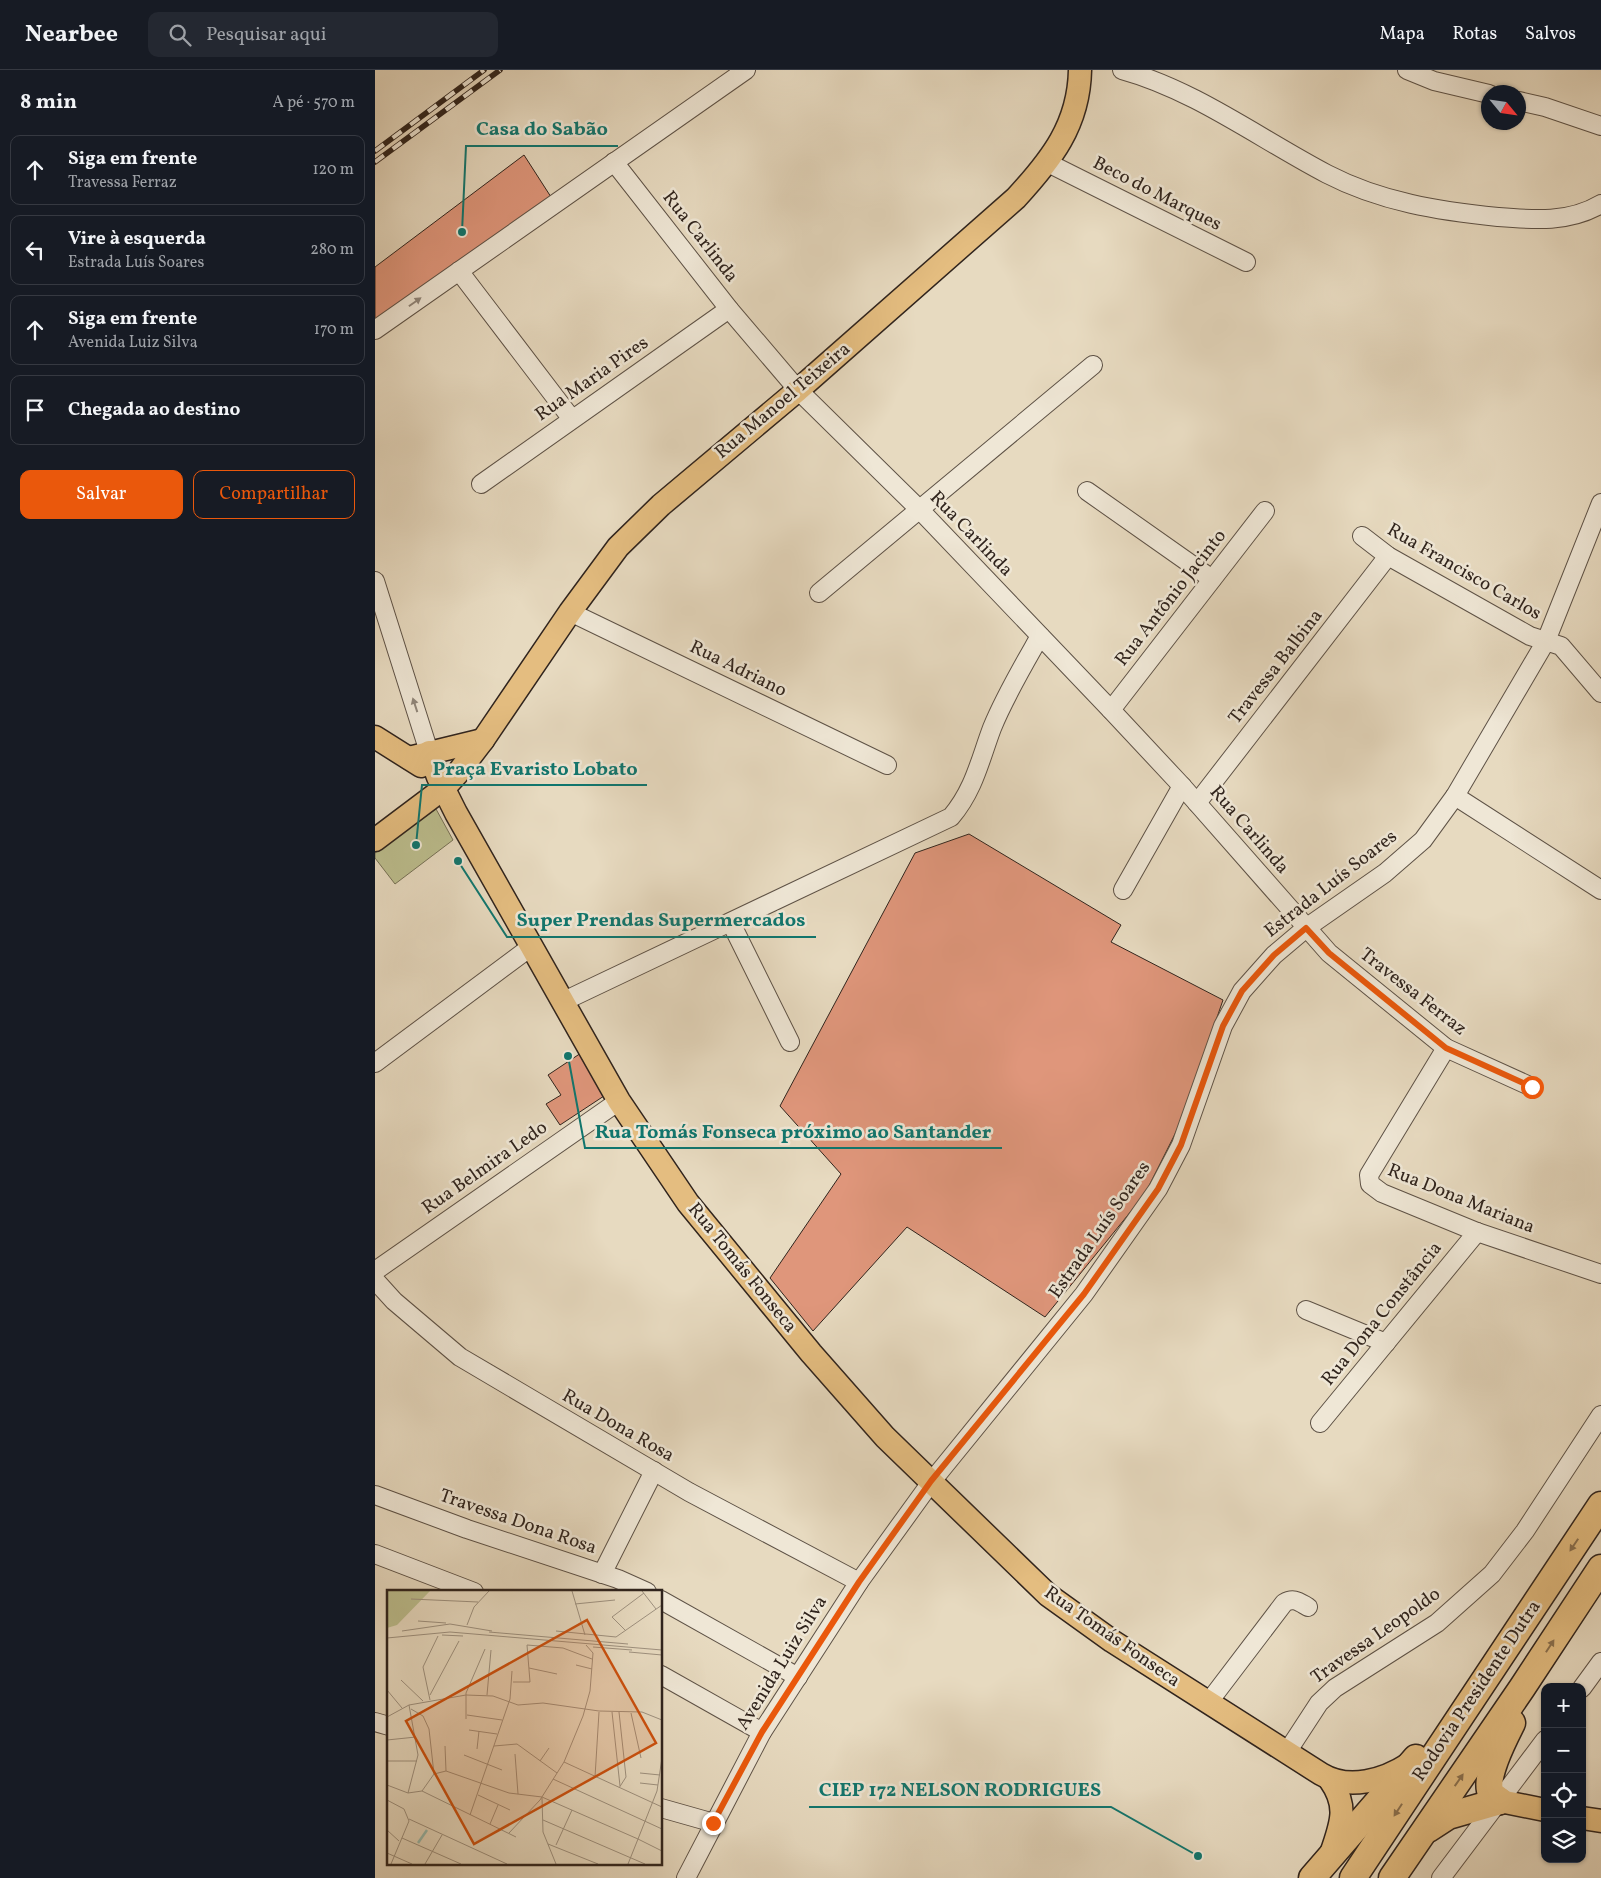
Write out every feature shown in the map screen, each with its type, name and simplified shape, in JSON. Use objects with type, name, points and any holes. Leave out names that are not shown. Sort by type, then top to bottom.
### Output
[{"type":"highway","name":"Rodovia Presidente Dutra","points":[[1353,1878],[1601,1505]]},
{"type":"highway","name":"Rodovia Presidente Dutra","points":[[1392,1878],[1523,1688],[1601,1568]]},
{"type":"highway","points":[[1312,1878],[1492,1667]]},
{"type":"highway","points":[[1500,1801],[1491,1793],[1489,1783],[1504,1738],[1521,1706],[1523,1688]]},
{"type":"highway","points":[[1423,1832],[1448,1816],[1500,1801]]},
{"type":"main road","name":"Rua Manoel Teixeira","points":[[375,840],[441,782],[483,740],[570,612],[618,547],[661,505],[798,390],[1016,198],[1048,163],[1063,139],[1073,109],[1080,70]]},
{"type":"main road","points":[[375,737],[419,755],[441,782]]},
{"type":"main road","points":[[419,755],[483,740]]},
{"type":"main road","name":"Rua Tomás Fonseca","points":[[441,782],[619,1101],[688,1203],[811,1353],[885,1437],[1048,1595],[1112,1641],[1330,1780],[1347,1782],[1374,1780],[1402,1769],[1414,1760]]},
{"type":"main road","points":[[1330,1780],[1340,1799],[1343,1812],[1331,1855]]},
{"type":"main road","points":[[1500,1801],[1541,1809]]},
{"type":"main road","points":[[1586,1819],[1601,1821]]},
{"type":"street","points":[[375,330],[746,70]]},
{"type":"street","points":[[1121,70],[1140,75],[1187,96],[1328,174],[1363,190],[1395,200],[1441,212],[1537,221],[1567,217],[1589,211],[1601,204]]},
{"type":"street","points":[[1407,70],[1436,75],[1481,91]]},
{"type":"street","points":[[1526,103],[1601,126]]},
{"type":"street","name":"Rua Carlinda","points":[[614,162],[729,309],[798,390],[921,511],[1111,710],[1182,786],[1306,928]]},
{"type":"street","name":"Beco do Marques","points":[[1048,163],[1247,262]]},
{"type":"street","points":[[459,271],[571,418]]},
{"type":"street","name":"Rua Maria Pires","points":[[481,484],[571,418],[729,309]]},
{"type":"street","points":[[819,593],[921,511],[1093,365]]},
{"type":"street","points":[[1087,491],[1212,579]]},
{"type":"street","name":"Estrada Luís Soares","points":[[931,1481],[1084,1294],[1158,1189],[1181,1145],[1223,1026],[1242,991],[1274,955],[1306,928],[1385,873],[1423,840],[1455,796],[1545,641],[1601,502]]},
{"type":"street","name":"Rua Antônio Jacinto","points":[[1111,710],[1265,511]]},
{"type":"street","name":"Rua Francisco Carlos","points":[[1362,536],[1388,556],[1530,636],[1561,646],[1601,693]]},
{"type":"street","name":"Travessa Balbina","points":[[1197,804],[1388,556]]},
{"type":"street","points":[[375,581],[419,755]]},
{"type":"street","name":"Rua Adriano","points":[[570,612],[887,765]]},
{"type":"street","points":[[564,1001],[951,817],[964,802],[973,784],[999,712],[1040,636]]},
{"type":"street","points":[[1123,890],[1182,786]]},
{"type":"street","points":[[1455,796],[1601,890]]},
{"type":"street","points":[[731,923],[790,1042]]},
{"type":"street","name":"Travessa Ferraz","points":[[1306,928],[1329,953],[1446,1048],[1532,1087]]},
{"type":"street","points":[[375,1062],[532,946]]},
{"type":"street","name":"Rua Dona Mariana","points":[[1446,1048],[1369,1175],[1370,1184],[1382,1193],[1477,1232],[1601,1274]]},
{"type":"street","name":"Rua Belmira Ledo","points":[[375,1271],[619,1101]]},
{"type":"street","name":"Rua Dona Constância","points":[[1320,1423],[1477,1232]]},
{"type":"street","name":"Rua Dona Rosa","points":[[375,1280],[394,1301],[460,1357],[654,1471],[859,1582]]},
{"type":"street","points":[[1306,1310],[1386,1343]]},
{"type":"street","name":"Travessa Leopoldo","points":[[1287,1752],[1319,1703],[1335,1688],[1437,1623],[1492,1574],[1525,1531],[1601,1415]]},
{"type":"street","points":[[602,1574],[654,1471]]},
{"type":"street","name":"Avenida Luiz Silva","points":[[687,1878],[713,1823],[762,1732],[859,1582],[931,1481]]},
{"type":"street","name":"Travessa Dona Rosa","points":[[375,1494],[602,1574],[642,1590]]},
{"type":"street","points":[[375,1554],[470,1590]]},
{"type":"street","points":[[1208,1703],[1284,1603],[1296,1600],[1308,1607]]},
{"type":"street","points":[[663,1601],[798,1677]]},
{"type":"street","points":[[1586,1683],[1601,1662]]},
{"type":"street","points":[[663,1677],[762,1732]]},
{"type":"street","points":[[1441,1878],[1541,1745]]},
{"type":"street","points":[[663,1809],[713,1823]]},
{"type":"green space","points":[[436,809],[453,840],[395,884],[375,858],[375,853]]},
{"type":"building","points":[[524,155],[551,197],[375,324],[375,267]]},
{"type":"building","points":[[969,834],[1121,925],[1111,942],[1223,1000],[1181,1122],[1145,1194],[1045,1317],[907,1227],[813,1331],[770,1278],[841,1174],[780,1106],[915,853]]},
{"type":"building","points":[[581,1053],[607,1094],[560,1125],[546,1104],[561,1095],[548,1075]]},
{"type":"railway","points":[[375,151],[484,70]]},
{"type":"railway","points":[[375,162],[500,70]]},
{"type":"place","name":"Casa do Sabão","points":[[462,232]]},
{"type":"place","name":"Praça Evaristo Lobato","points":[[416,845]]},
{"type":"place","name":"Super Prendas Supermercados","points":[[458,861]]},
{"type":"place","name":"Rua Tomás Fonseca próximo ao Santander","points":[[568,1056]]},
{"type":"place","name":"CIEP 172 NELSON RODRIGUES","points":[[1198,1856]]},
{"type":"route","points":[[713,1823],[762,1732],[859,1582],[931,1481],[1113,1256],[1158,1189],[1181,1145],[1223,1026],[1242,991],[1274,955],[1306,928],[1329,953],[1446,1048],[1532,1087]]}]
